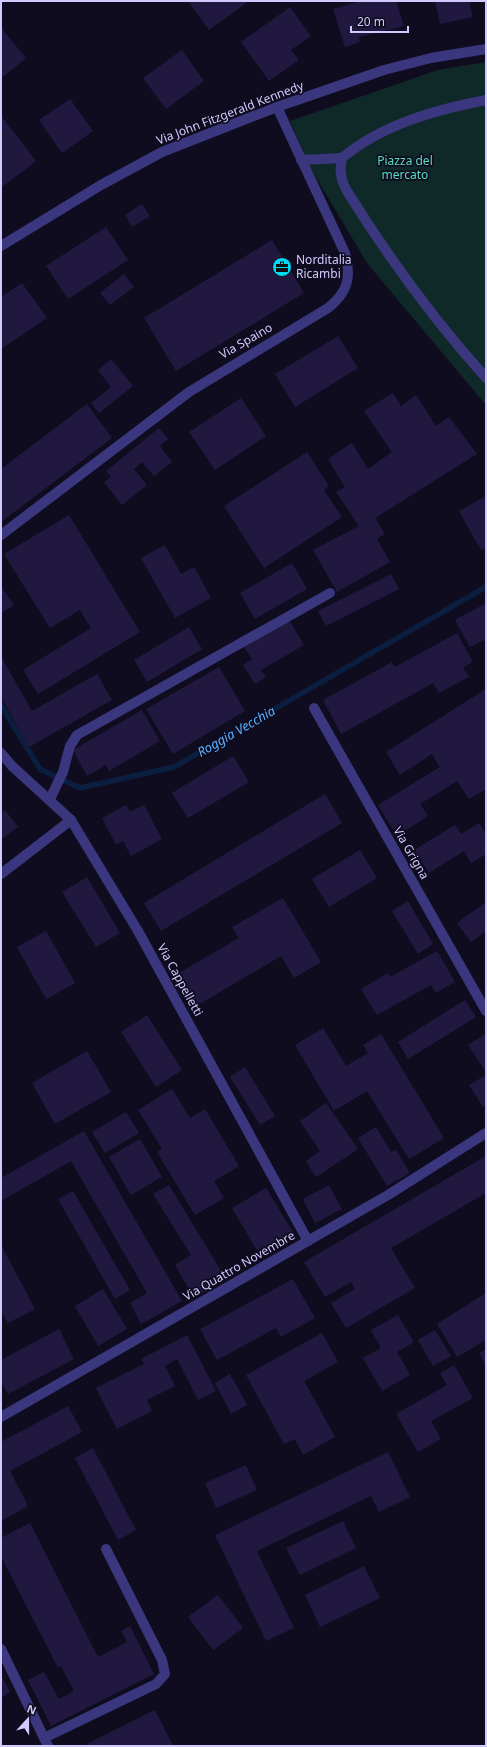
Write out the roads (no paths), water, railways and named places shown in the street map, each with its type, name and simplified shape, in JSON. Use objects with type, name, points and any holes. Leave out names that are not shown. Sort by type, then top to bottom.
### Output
[{"type":"street","name":"Via John Fitzgerald Kennedy","points":[[1,246],[101,185],[162,152],[277,107],[384,70],[431,58],[486,49]]},
{"type":"street","points":[[301,160],[342,158],[369,138],[393,127],[433,112],[486,100]]},
{"type":"street","name":"Via Spaino","points":[[1,535],[184,395],[225,368],[328,308],[344,292],[349,277],[346,254],[277,107]]},
{"type":"street","points":[[342,158],[341,177],[356,205],[421,302],[486,378]]},
{"type":"street","points":[[50,799],[63,772],[72,742],[82,732],[330,593]]},
{"type":"street","name":"Via Grigna","points":[[314,708],[486,1012]]},
{"type":"street","name":"Via Cappelletti","points":[[1,753],[12,766],[50,799],[71,820],[138,931],[308,1241]]},
{"type":"street","points":[[1,874],[71,820]]},
{"type":"street","name":"Via Quattro Novembre","points":[[1,1417],[388,1195],[486,1133]]},
{"type":"street","points":[[1,1649],[46,1742],[156,1684],[164,1674],[162,1660],[106,1550]]},
{"type":"waterway","name":"Roggia Vecchia","points":[[1,705],[40,769],[80,788],[174,767],[486,587]]},
{"type":"place","name":"Norditalia Ricambi","points":[[282,267]]},
{"type":"park label","name":"Piazza del mercato","points":[[405,168]]}]
